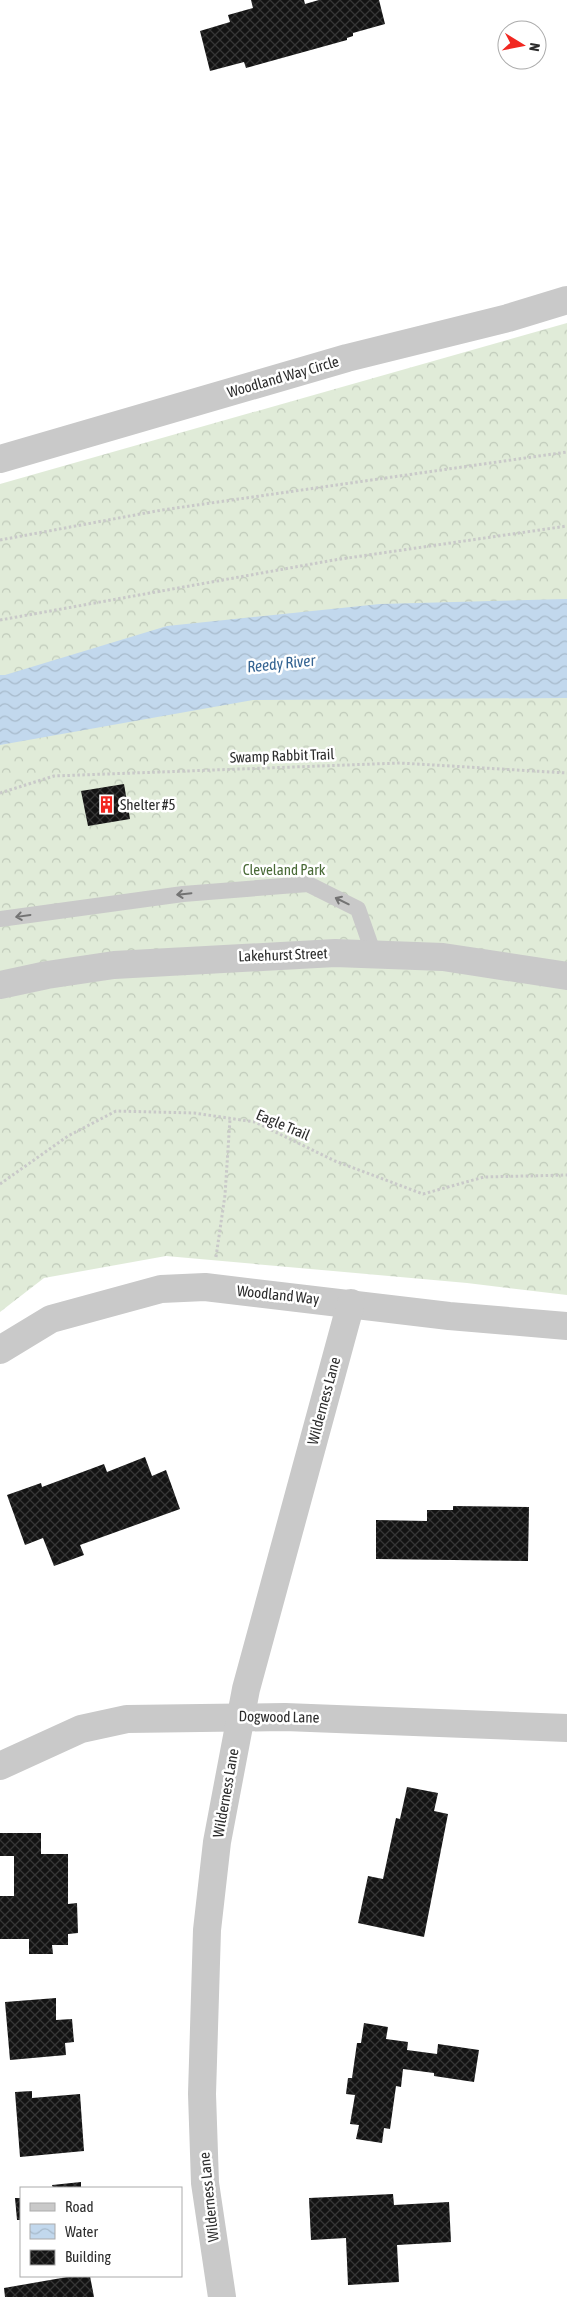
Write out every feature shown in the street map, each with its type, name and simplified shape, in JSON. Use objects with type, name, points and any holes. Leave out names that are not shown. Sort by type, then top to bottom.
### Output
[{"type":"street","name":"Woodland Way Circle","points":[[0,459],[347,358],[508,318],[567,300]]},
{"type":"street","name":"Lakehurst Street","points":[[0,985],[47,975],[114,965],[305,954],[442,957],[567,976]]},
{"type":"street","name":"Woodland Way","points":[[0,1350],[51,1319],[161,1289],[211,1287],[449,1316],[567,1326]]},
{"type":"street","name":"Wilderness Lane","points":[[222,2297],[205,2183],[202,2094],[207,1930],[217,1842],[240,1716],[351,1303]]},
{"type":"street","name":"Dogwood Lane","points":[[0,1766],[81,1729],[127,1718],[240,1716],[567,1728]]},
{"type":"lane","points":[[0,919],[182,894],[308,884],[358,909],[374,955]]},
{"type":"path","points":[[0,540],[162,510],[567,452]]},
{"type":"path","points":[[0,620],[334,560],[567,526]]},
{"type":"path","name":"Swamp Rabbit Trail","points":[[0,793],[54,776],[400,763],[567,773]]},
{"type":"path","name":"Eagle Trail","points":[[0,1184],[68,1136],[116,1111],[194,1113],[255,1122],[335,1160],[423,1194],[484,1177],[567,1176]]},
{"type":"path","points":[[211,1287],[225,1195],[230,1119]]},
{"type":"green space","name":"Cleveland Park","points":[[567,323],[567,1295],[467,1283],[166,1256],[44,1278],[0,1312],[0,484]]},
{"type":"water","name":"Reedy River","points":[[567,599],[567,698],[253,700],[0,745],[0,675],[167,626],[380,604]]},
{"type":"building","points":[[251,0],[304,0],[305,4],[319,0],[379,0],[385,24],[353,33],[353,36],[347,38],[347,40],[246,68],[244,62],[210,71],[200,31],[230,22],[228,15],[253,8]]},
{"type":"building","name":"Shelter #5","points":[[124,784],[130,819],[88,826],[81,791]]},
{"type":"building","points":[[145,1457],[152,1476],[166,1470],[180,1509],[80,1545],[84,1555],[54,1566],[43,1538],[25,1545],[7,1495],[41,1483],[42,1487],[104,1464],[107,1472]]},
{"type":"building","points":[[453,1506],[529,1507],[528,1561],[376,1559],[376,1520],[427,1521],[427,1510],[453,1510]]},
{"type":"building","points":[[407,1787],[438,1793],[434,1811],[448,1814],[424,1937],[358,1923],[368,1876],[383,1879],[396,1818],[400,1819]]},
{"type":"building","points":[[0,1833],[41,1833],[41,1854],[68,1854],[68,1904],[77,1903],[78,1933],[68,1934],[68,1945],[52,1945],[53,1954],[29,1954],[29,1939],[0,1939],[0,1896],[14,1896],[14,1856],[0,1856]]},
{"type":"building","points":[[56,1998],[56,2020],[72,2019],[74,2042],[65,2043],[66,2055],[10,2060],[5,2002]]},
{"type":"building","points":[[364,2023],[388,2027],[386,2039],[408,2042],[407,2050],[437,2054],[438,2044],[479,2050],[474,2082],[434,2076],[434,2073],[403,2069],[401,2087],[396,2086],[390,2129],[384,2128],[382,2143],[356,2139],[359,2125],[350,2124],[355,2095],[346,2094],[348,2078],[352,2078],[357,2043],[361,2043]]},
{"type":"building","points":[[32,2091],[32,2098],[80,2094],[84,2151],[20,2157],[15,2092]]},
{"type":"building","points":[[81,2182],[81,2187],[53,2187],[52,2185]]},
{"type":"building","points":[[393,2194],[394,2205],[449,2202],[451,2242],[397,2245],[399,2282],[348,2285],[346,2238],[311,2240],[309,2198]]},
{"type":"building","points":[[15,2198],[20,2198],[20,2220],[17,2220]]},
{"type":"building","points":[[67,2277],[90,2277],[94,2297],[5,2297],[4,2288]]},
{"type":"place","name":"Shelter #5","points":[[106,805]]}]
